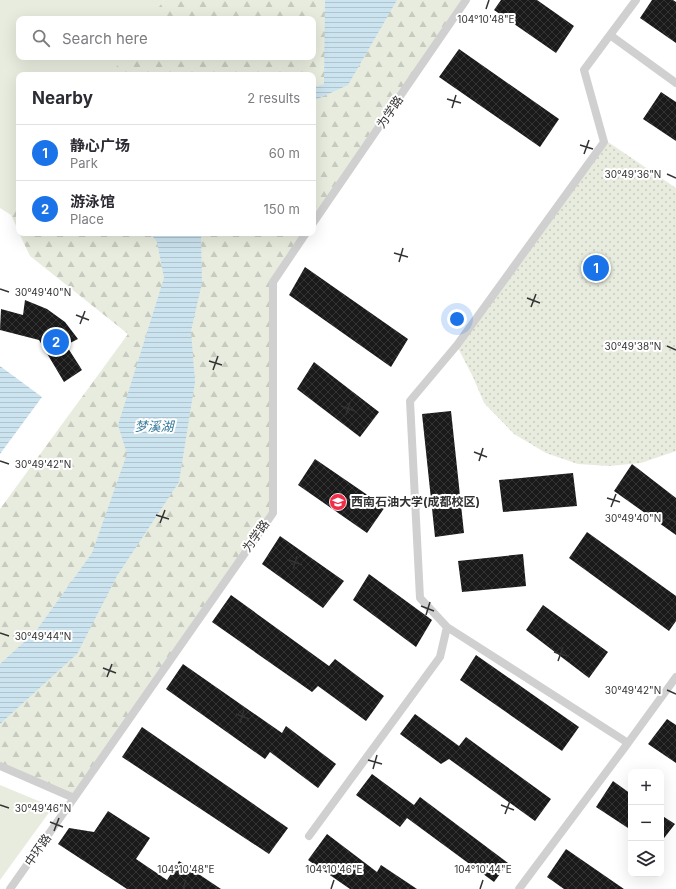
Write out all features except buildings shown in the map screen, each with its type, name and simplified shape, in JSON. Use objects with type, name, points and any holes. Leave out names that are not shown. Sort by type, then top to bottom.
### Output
[{"type":"lane","name":"为学路","points":[[316,219],[466,0]]},
{"type":"lane","points":[[628,744],[447,627],[420,598],[410,400],[457,345],[604,142],[584,70],[636,0]]},
{"type":"lane","points":[[610,35],[676,83]]},
{"type":"lane","name":"为学路","points":[[74,798],[273,513],[273,282],[304,236]]},
{"type":"lane","points":[[309,836],[440,657],[447,627]]},
{"type":"lane","points":[[519,889],[628,744],[676,676]]},
{"type":"lane","points":[[0,766],[74,798]]},
{"type":"lane","name":"中环路","points":[[10,889],[74,798]]},
{"type":"green space","points":[[0,0],[164,0],[153,16],[16,16],[16,60],[122,60],[113,72],[16,72],[16,208],[11,215],[0,208]]},
{"type":"green space","points":[[164,0],[463,0],[316,214],[316,72],[113,72],[121,60],[316,60],[316,16],[152,16]]},
{"type":"green space","points":[[608,142],[676,188],[676,451],[641,463],[609,466],[578,464],[546,453],[514,434],[484,403],[458,348]]},
{"type":"green space","points":[[16,208],[16,226],[11,215]]},
{"type":"green space","points":[[20,236],[300,236],[270,283],[271,513],[74,796],[0,765],[0,509],[128,334],[30,256]]},
{"type":"green space","points":[[0,785],[53,807],[0,880]]},
{"type":"water","points":[[325,0],[397,0],[348,85],[316,100],[316,87],[324,84]]},
{"type":"water","name":"梦溪湖","points":[[152,236],[201,236],[202,283],[191,331],[195,382],[179,482],[117,576],[77,654],[0,724],[0,664],[36,631],[92,553],[127,454],[118,425],[164,278],[157,242]]},
{"type":"water","points":[[0,366],[42,397],[0,454]]},
{"type":"place","name":"静心广场","points":[[596,268]]},
{"type":"place","name":"游泳馆","points":[[56,342]]},
{"type":"place","name":"西南石油大学(成都校区)","points":[[338,502]]}]
